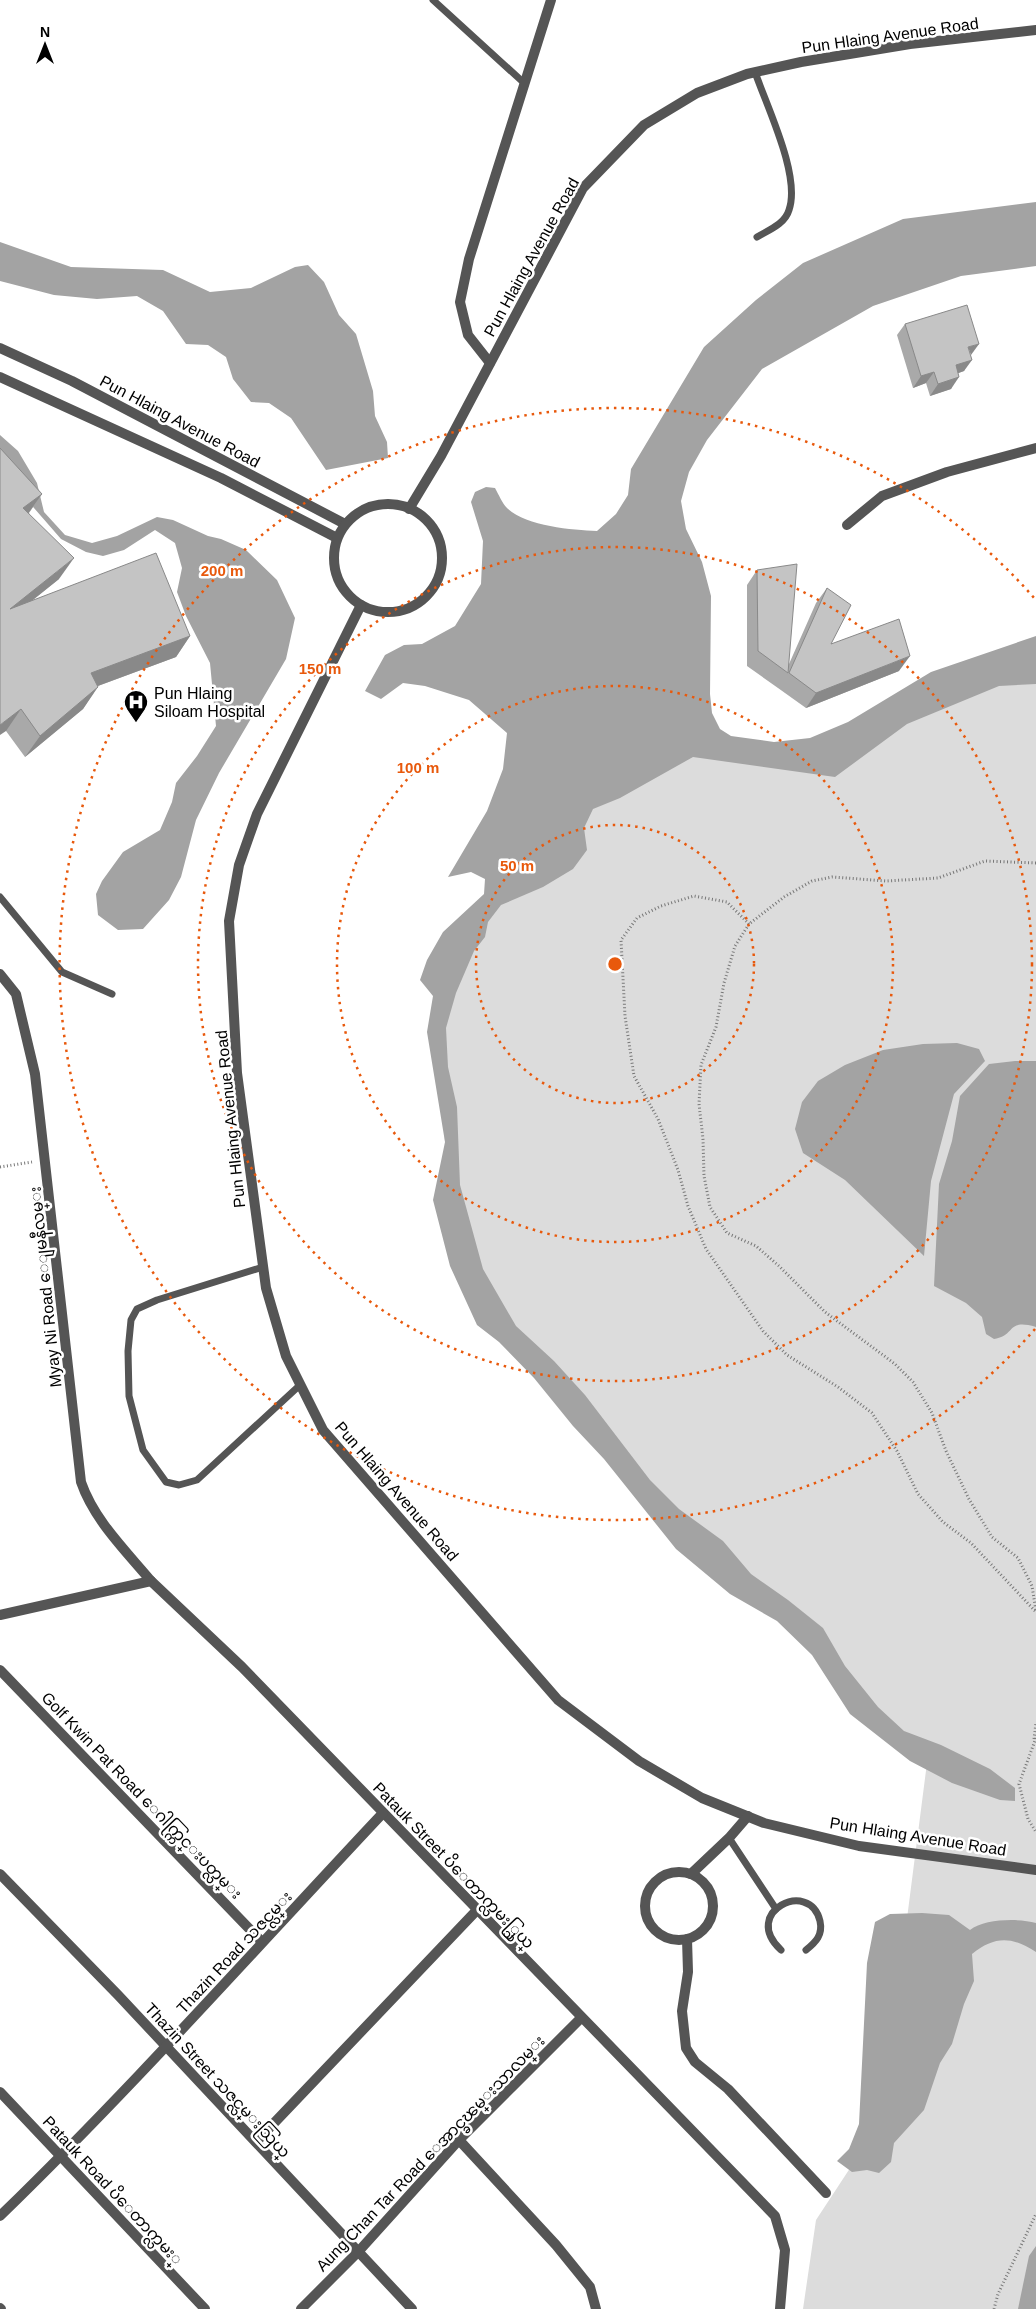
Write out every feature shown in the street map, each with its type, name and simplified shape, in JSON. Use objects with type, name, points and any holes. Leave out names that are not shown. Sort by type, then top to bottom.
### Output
[{"type":"street","points":[[490,362],[468,336],[460,302],[469,259],[523,82],[551,0]]},
{"type":"street","name":"Pun Hlaing Avenue Road","points":[[408,509],[441,456],[583,188],[644,125],[698,93],[755,72],[801,62],[910,44],[1036,30]]},
{"type":"street","name":"Pun Hlaing Avenue Road","points":[[0,348],[72,381],[345,524]]},
{"type":"street","name":"Pun Hlaing Avenue Road","points":[[0,377],[221,478],[337,538]]},
{"type":"street","points":[[847,525],[882,496],[947,472],[1036,448]]},
{"type":"street","points":[[396,504],[408,509],[419,512],[432,526],[442,547],[443,566],[439,578],[430,595],[406,610],[395,613],[368,609],[345,592],[336,575],[333,556],[337,538],[345,524],[356,514],[373,506],[396,504]]},
{"type":"street","name":"Pun Hlaing Avenue Road","points":[[361,605],[257,814],[239,864],[229,921],[237,1073],[266,1288],[286,1356],[323,1430],[558,1700],[639,1761],[702,1798],[764,1823],[859,1846],[1036,1870]]},
{"type":"street","name":"Myay Ni Road ေျမနီလမ္း","points":[[0,974],[16,994],[35,1074],[81,1482],[87,1499],[99,1516],[151,1581]]},
{"type":"street","points":[[0,1614],[151,1581]]},
{"type":"street","name":"Patauk Street ပိေတာက္လမး္သြယ္","points":[[151,1581],[242,1667],[775,2216],[785,2250],[780,2309]]},
{"type":"street","name":"Golf Kwin Pat Road ေဂါက္ကြင္းပတ္လမ္း","points":[[0,1670],[262,1942]]},
{"type":"street","name":"Thazin Road သဇင္လမ္း","points":[[0,2216],[60,2157],[166,2046],[383,1813]]},
{"type":"street","points":[[691,1874],[729,1838],[748,1816]]},
{"type":"street","points":[[682,1872],[691,1874],[707,1885],[714,1903],[713,1913],[704,1930],[687,1939],[668,1938],[652,1926],[645,1908],[649,1890],[663,1876],[682,1872]]},
{"type":"street","name":"Thazin Street သဇင္လမ္းသြယ္","points":[[0,1874],[166,2046],[412,2309]]},
{"type":"street","points":[[256,2142],[477,1910]]},
{"type":"street","points":[[687,1939],[688,1972],[682,2011],[686,2048],[695,2062],[728,2089],[826,2193]]},
{"type":"street","name":"Aung Chan Tar Road ေအာင္ခၽမ္းသာလမ္း","points":[[302,2309],[358,2252],[460,2140],[581,2018]]},
{"type":"street","name":"Patauk Road ပိေတာက္လမး္","points":[[0,2092],[205,2309]]},
{"type":"street","points":[[460,2140],[556,2245],[590,2287],[596,2309]]},
{"type":"lane","points":[[433,0],[523,82]]},
{"type":"lane","points":[[755,72],[786,155],[791,176],[789,211],[782,223],[757,237]]},
{"type":"lane","points":[[0,897],[62,972],[112,994]]},
{"type":"lane","points":[[263,1267],[157,1300],[137,1309],[132,1320],[128,1351],[129,1396],[143,1450],[166,1482],[179,1485],[197,1480],[300,1385]]},
{"type":"lane","points":[[729,1838],[776,1908]]},
{"type":"lane","points":[[781,1950],[773,1943],[768,1927],[769,1919],[776,1908],[794,1900],[803,1902],[816,1911],[821,1927],[820,1935],[816,1942],[806,1950]]},
{"type":"path","points":[[1036,863],[985,862],[938,878],[886,880],[832,878],[812,881],[784,897],[749,924],[735,946],[724,983],[716,1027],[701,1065],[699,1104],[703,1139],[704,1176],[710,1207],[726,1233],[756,1246],[780,1266],[825,1312],[895,1364],[913,1382],[932,1413],[946,1451],[969,1499],[992,1537],[1018,1558],[1032,1586],[1036,1612]]},
{"type":"path","points":[[749,924],[727,902],[694,896],[661,906],[637,918],[621,940],[625,1016],[634,1076],[658,1119],[678,1170],[688,1206],[706,1249],[763,1331],[787,1355],[872,1413],[897,1451],[918,1494],[943,1522],[971,1543],[1036,1612]]},
{"type":"path","points":[[0,1167],[45,1161]]},
{"type":"path","points":[[1036,1722],[1035,1739],[1019,1784],[1028,1819],[1036,1832]]},
{"type":"path","points":[[994,2309],[998,2294],[1036,2214]]},
{"type":"shaded area","points":[[1036,202],[1036,266],[961,276],[873,306],[762,369],[707,440],[689,472],[681,501],[686,529],[702,562],[711,596],[710,694],[712,713],[720,729],[731,736],[774,742],[810,738],[848,722],[931,672],[1036,636],[1036,684],[999,686],[907,724],[835,777],[693,757],[620,798],[593,809],[584,828],[587,850],[573,869],[543,887],[501,905],[488,922],[485,937],[474,951],[456,993],[446,1028],[448,1067],[457,1107],[460,1185],[483,1269],[516,1326],[554,1361],[585,1395],[650,1480],[679,1509],[723,1541],[751,1574],[823,1628],[845,1666],[878,1707],[904,1731],[941,1745],[990,1769],[1015,1788],[1015,1801],[1000,1800],[952,1783],[910,1761],[850,1714],[812,1655],[777,1621],[730,1594],[676,1549],[604,1459],[573,1426],[534,1378],[499,1342],[477,1325],[450,1266],[433,1200],[445,1142],[427,1032],[433,996],[420,980],[427,960],[443,932],[484,894],[485,879],[471,872],[448,877],[487,811],[503,769],[507,733],[469,700],[425,686],[403,683],[381,699],[365,691],[385,655],[404,645],[422,644],[455,626],[481,584],[483,541],[471,502],[475,492],[486,487],[495,488],[507,508],[525,519],[537,523],[575,530],[597,531],[616,514],[628,495],[631,469],[704,347],[756,300],[803,263],[903,219]]},
{"type":"shaded area","points":[[0,242],[71,267],[163,270],[210,292],[251,288],[295,267],[308,265],[324,282],[339,315],[356,334],[373,391],[375,416],[387,442],[388,458],[326,470],[291,418],[269,403],[251,402],[233,379],[226,357],[208,345],[186,344],[163,311],[137,296],[97,299],[54,295],[0,281]]},
{"type":"shaded area","points":[[0,435],[18,451],[37,483],[44,512],[65,535],[92,543],[117,536],[157,517],[173,520],[246,550],[277,580],[295,618],[286,659],[219,773],[196,820],[181,877],[169,900],[143,929],[118,930],[98,915],[96,894],[102,881],[123,852],[160,830],[172,802],[176,783],[197,756],[216,726],[210,663],[186,616],[177,592],[182,568],[175,543],[155,530],[124,550],[103,556],[86,552],[61,539],[0,469]]},
{"type":"shaded area","points":[[1036,654],[1036,2309],[803,2309],[816,2220],[881,2121],[928,1755],[869,1717],[798,1629],[687,1533],[495,1320],[451,1213],[436,1036],[549,751],[823,755]]},
{"type":"shaded area","points":[[957,1043],[979,1049],[985,1061],[954,1094],[931,1181],[924,1256],[845,1180],[803,1153],[795,1129],[802,1102],[818,1081],[845,1065],[883,1050],[923,1044]]},
{"type":"shaded area","points":[[1036,1061],[1036,1327],[1026,1325],[1015,1326],[1006,1335],[994,1339],[986,1334],[982,1317],[966,1303],[934,1286],[939,1184],[952,1141],[960,1096],[989,1064]]},
{"type":"shaded area","points":[[922,1913],[949,1915],[970,1930],[976,1926],[1002,1920],[1020,1920],[1036,1923],[1036,1952],[1019,1943],[1003,1940],[988,1944],[972,1954],[974,1981],[964,2004],[952,2044],[940,2063],[924,2110],[894,2143],[891,2162],[879,2173],[867,2170],[852,2172],[837,2161],[849,2149],[859,2124],[867,1963],[875,1922],[890,1914]]},
{"type":"shaded area","points":[[1036,2246],[1036,2309],[1018,2309],[1029,2256]]},
{"type":"building","points":[[967,305],[979,344],[968,347],[972,360],[956,365],[959,377],[938,384],[934,372],[921,376],[905,324]]},
{"type":"building","points":[[0,448],[42,494],[23,508],[74,558],[10,609],[156,553],[190,636],[91,673],[98,687],[40,736],[21,709],[0,725]]},
{"type":"building","points":[[797,564],[788,673],[758,651],[757,570]]},
{"type":"building","points":[[827,588],[851,605],[831,644],[899,619],[910,656],[816,693],[789,673]]},
{"type":"place","name":"Pun Hlaing Siloam Hospital","points":[[136,723]]}]
